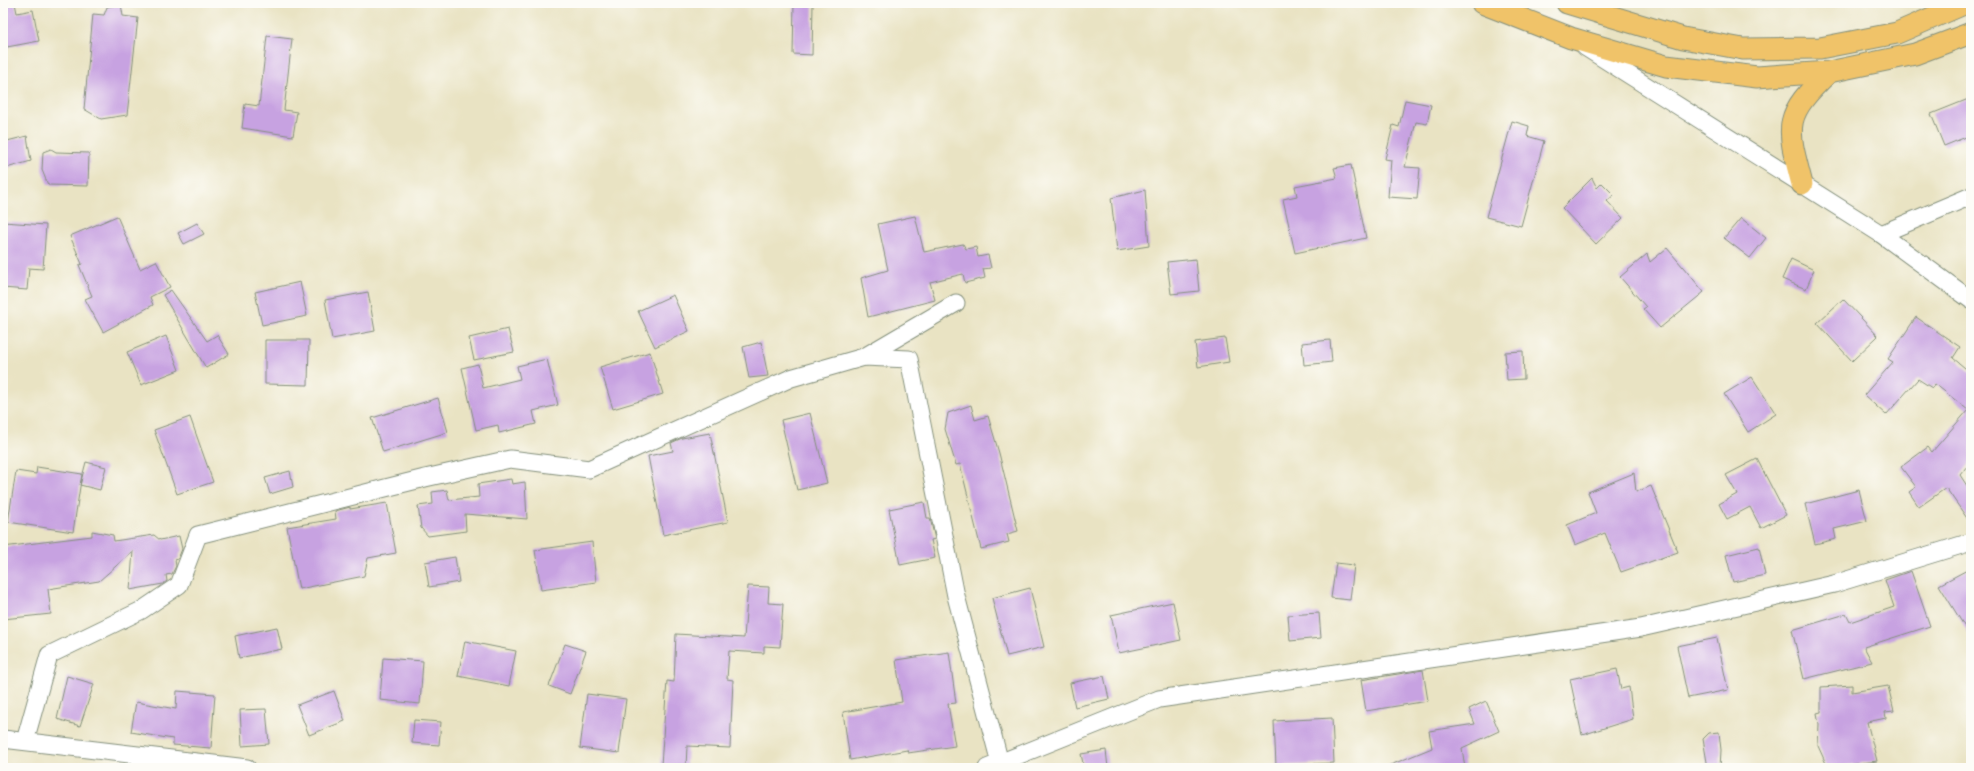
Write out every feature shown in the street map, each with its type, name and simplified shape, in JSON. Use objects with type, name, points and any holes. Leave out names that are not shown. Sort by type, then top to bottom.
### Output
[{"type":"main road","points":[[1482,3],[1571,38],[1666,66],[1757,77],[1830,72],[1915,54],[1971,33]]},
{"type":"main road","points":[[1567,3],[1683,38],[1743,49],[1820,48],[1897,33],[1966,3]]},
{"type":"main road","points":[[1802,184],[1792,146],[1791,129],[1793,116],[1802,99],[1830,72]]},
{"type":"street","points":[[1571,38],[1881,234],[1971,300]]},
{"type":"street","points":[[1881,234],[1971,196]]},
{"type":"street","points":[[25,741],[49,655],[142,610],[179,585],[198,535],[425,478],[510,459],[589,469],[791,378],[864,357],[956,303]]},
{"type":"street","points":[[864,357],[909,359],[956,596],[994,765],[1159,699],[1641,628],[1834,584],[1971,542]]},
{"type":"street","points":[[3,739],[247,768]]},
{"type":"building","points":[[3,3],[15,3],[17,13],[33,10],[39,41],[7,47],[5,36],[3,37]]},
{"type":"building","points":[[794,3],[813,3],[812,55],[793,54]]},
{"type":"building","points":[[121,4],[123,16],[138,18],[127,115],[101,119],[84,109],[93,14],[104,15],[107,7]]},
{"type":"building","points":[[267,36],[292,39],[284,110],[297,112],[293,136],[242,128],[245,104],[259,106]]},
{"type":"building","points":[[1971,98],[1971,135],[1944,146],[1931,114]]},
{"type":"building","points":[[1405,100],[1431,105],[1427,124],[1416,122],[1405,167],[1420,168],[1417,199],[1388,197],[1391,160],[1385,159],[1393,125],[1399,127]]},
{"type":"building","points":[[1512,121],[1529,126],[1527,136],[1544,141],[1521,226],[1486,217]]},
{"type":"building","points":[[27,136],[31,161],[3,169],[3,142]]},
{"type":"building","points":[[51,149],[56,152],[89,153],[88,186],[48,185],[42,170],[43,152]]},
{"type":"building","points":[[1351,165],[1366,238],[1295,253],[1283,199],[1297,196],[1295,186],[1337,178],[1334,168]]},
{"type":"building","points":[[1592,178],[1597,188],[1602,183],[1614,195],[1607,201],[1623,218],[1596,244],[1562,208]]},
{"type":"building","points":[[1145,190],[1149,246],[1117,251],[1111,198]]},
{"type":"building","points":[[117,216],[140,269],[156,261],[170,287],[150,297],[153,305],[103,332],[85,299],[92,296],[79,265],[82,264],[70,236]]},
{"type":"building","points":[[915,216],[924,252],[963,244],[966,249],[976,247],[978,257],[988,255],[991,268],[983,269],[985,278],[965,283],[963,274],[930,282],[935,300],[868,317],[861,278],[888,270],[878,224]]},
{"type":"building","points":[[1741,218],[1766,238],[1750,258],[1724,238]]},
{"type":"building","points":[[3,222],[46,225],[43,269],[29,268],[27,290],[3,288]]},
{"type":"building","points":[[197,223],[204,234],[184,244],[178,233]]},
{"type":"building","points":[[1667,248],[1704,292],[1660,328],[1643,309],[1646,307],[1620,277],[1647,254],[1650,262]]},
{"type":"building","points":[[1196,259],[1199,291],[1171,294],[1167,262]]},
{"type":"building","points":[[1791,259],[1814,270],[1806,289],[1782,279]]},
{"type":"building","points":[[300,282],[307,316],[262,325],[255,292]]},
{"type":"building","points":[[171,290],[207,341],[217,335],[229,354],[206,368],[163,295]]},
{"type":"building","points":[[368,292],[375,331],[332,339],[325,300]]},
{"type":"building","points":[[673,295],[689,331],[655,347],[638,311]]},
{"type":"building","points":[[1843,299],[1878,336],[1852,361],[1817,323]]},
{"type":"building","points":[[1916,317],[1960,347],[1953,358],[1971,373],[1971,461],[1960,475],[1971,492],[1971,524],[1946,488],[1919,507],[1909,492],[1916,487],[1901,467],[1928,447],[1932,452],[1968,410],[1935,384],[1932,388],[1918,379],[1886,415],[1864,395],[1893,362],[1888,359]]},
{"type":"building","points":[[508,329],[514,352],[474,360],[469,338]]},
{"type":"building","points":[[166,336],[179,370],[141,385],[127,352]]},
{"type":"building","points":[[1225,338],[1229,362],[1198,367],[1195,342]]},
{"type":"building","points":[[265,340],[309,340],[308,385],[265,384]]},
{"type":"building","points":[[1330,340],[1332,362],[1304,365],[1302,343]]},
{"type":"building","points":[[761,342],[768,376],[749,378],[743,347]]},
{"type":"building","points":[[1523,351],[1524,379],[1507,380],[1505,352]]},
{"type":"building","points":[[650,352],[663,394],[613,409],[600,367]]},
{"type":"building","points":[[547,359],[558,405],[533,411],[536,424],[499,433],[498,425],[476,430],[462,368],[478,364],[483,388],[520,379],[517,366]]},
{"type":"building","points":[[1752,377],[1776,414],[1748,432],[1724,394]]},
{"type":"building","points":[[438,398],[448,432],[383,452],[372,418]]},
{"type":"building","points":[[971,405],[975,420],[988,416],[999,453],[1018,531],[1007,534],[1009,542],[981,549],[960,464],[956,465],[945,429],[948,413]]},
{"type":"building","points":[[810,413],[827,483],[797,490],[781,420]]},
{"type":"building","points":[[190,417],[213,482],[177,494],[154,430]]},
{"type":"building","points":[[710,433],[728,522],[663,535],[648,456],[673,451],[671,443],[682,438]]},
{"type":"building","points":[[1757,459],[1786,515],[1761,528],[1750,507],[1727,519],[1719,504],[1737,494],[1726,475]]},
{"type":"building","points":[[86,462],[106,467],[100,490],[80,485]]},
{"type":"building","points":[[37,467],[82,474],[73,532],[8,522],[16,471],[36,474]]},
{"type":"building","points":[[290,471],[293,487],[270,494],[265,478]]},
{"type":"building","points":[[1634,473],[1636,492],[1651,486],[1678,552],[1621,572],[1605,533],[1575,545],[1567,525],[1596,513],[1588,492]]},
{"type":"building","points":[[511,479],[512,484],[525,482],[527,519],[465,514],[466,531],[428,536],[421,528],[418,506],[433,504],[432,492],[447,490],[449,500],[479,497],[478,484]]},
{"type":"building","points":[[1859,490],[1867,521],[1834,529],[1836,539],[1815,544],[1805,504]]},
{"type":"building","points":[[924,502],[927,518],[930,518],[935,539],[931,540],[935,558],[900,565],[889,509]]},
{"type":"building","points":[[387,503],[396,553],[368,558],[364,576],[299,589],[287,527],[336,519],[335,511],[350,507],[350,509]]},
{"type":"building","points":[[92,531],[113,535],[114,541],[154,535],[160,540],[179,536],[182,549],[178,559],[175,560],[176,566],[172,574],[166,575],[167,581],[163,584],[130,590],[133,551],[99,581],[48,589],[51,614],[3,619],[3,547],[92,536]]},
{"type":"building","points":[[592,542],[596,582],[541,590],[535,550]]},
{"type":"building","points":[[1759,547],[1765,575],[1733,582],[1726,555]]},
{"type":"building","points":[[455,557],[459,582],[429,587],[425,562]]},
{"type":"building","points":[[1336,563],[1354,565],[1350,600],[1331,598]]},
{"type":"building","points":[[1971,568],[1971,637],[1939,585]]},
{"type":"building","points":[[1911,571],[1930,626],[1864,647],[1872,662],[1804,679],[1792,630],[1846,614],[1850,622],[1894,607],[1885,580]]},
{"type":"building","points":[[748,586],[769,587],[768,603],[783,604],[780,647],[764,646],[764,653],[729,651],[727,679],[733,680],[730,748],[687,746],[686,767],[661,765],[667,681],[674,682],[676,634],[744,638]]},
{"type":"building","points":[[1030,588],[1044,647],[1007,656],[992,598]]},
{"type":"building","points":[[1173,602],[1181,640],[1119,653],[1111,615]]},
{"type":"building","points":[[1319,613],[1321,638],[1290,641],[1288,615]]},
{"type":"building","points":[[277,627],[282,649],[239,658],[235,636]]},
{"type":"building","points":[[1717,638],[1728,690],[1688,698],[1677,646]]},
{"type":"building","points":[[465,641],[516,651],[509,686],[458,676]]},
{"type":"building","points":[[565,644],[586,651],[570,694],[549,686]]},
{"type":"building","points":[[949,652],[956,703],[948,704],[955,746],[908,753],[907,750],[850,760],[843,712],[902,702],[896,660]]},
{"type":"building","points":[[383,658],[423,661],[420,704],[380,700]]},
{"type":"building","points":[[1617,669],[1621,689],[1629,687],[1633,719],[1582,735],[1570,679]]},
{"type":"building","points":[[1423,670],[1428,701],[1366,711],[1361,680]]},
{"type":"building","points":[[67,676],[94,684],[80,726],[57,719]]},
{"type":"building","points":[[1104,676],[1109,699],[1075,707],[1070,683]]},
{"type":"building","points":[[1852,685],[1852,692],[1888,686],[1894,711],[1885,712],[1886,718],[1867,722],[1877,761],[1828,768],[1818,746],[1819,724],[1817,713],[1821,712],[1821,687]]},
{"type":"building","points":[[177,691],[215,694],[211,748],[173,745],[173,739],[131,732],[136,702],[176,709]]},
{"type":"building","points":[[334,691],[345,721],[309,735],[297,705]]},
{"type":"building","points":[[587,694],[626,699],[619,753],[580,748]]},
{"type":"building","points":[[1486,701],[1499,731],[1462,748],[1465,768],[1383,768],[1432,748],[1429,731],[1475,724],[1469,709]]},
{"type":"building","points":[[266,709],[269,744],[242,746],[240,710]]},
{"type":"building","points":[[1332,718],[1334,763],[1276,766],[1274,721]]},
{"type":"building","points":[[414,720],[441,722],[439,745],[412,743]]},
{"type":"building","points":[[1719,732],[1721,750],[1720,768],[1708,768],[1703,739],[1709,733]]},
{"type":"building","points":[[1106,750],[1108,768],[1084,768],[1081,754]]}]
